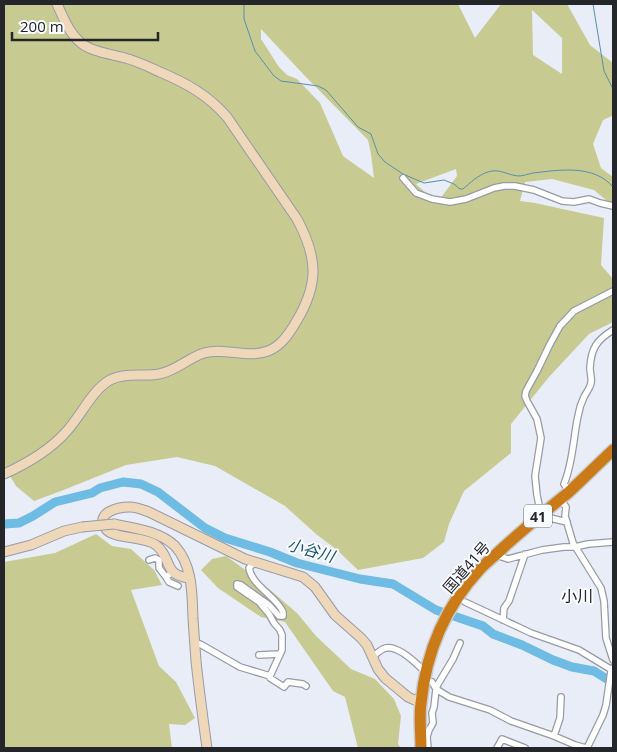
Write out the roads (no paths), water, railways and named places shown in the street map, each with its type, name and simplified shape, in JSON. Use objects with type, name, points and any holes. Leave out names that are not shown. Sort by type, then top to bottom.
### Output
[{"type":"highway","name":"国道41号","points":[[421,748],[420,707],[424,679],[431,654],[447,614],[480,569],[613,450]]},
{"type":"street","points":[[4,474],[31,460],[56,443],[98,390],[111,380],[127,375],[150,375],[166,372],[195,357],[211,352],[253,354],[269,351],[290,334],[303,310],[312,282],[313,264],[303,230],[221,110],[206,96],[175,78],[135,61],[85,46],[75,37],[65,22],[57,4]]},
{"type":"street","points":[[403,178],[416,193],[450,202],[466,199],[494,188],[515,186],[534,190],[562,201],[574,202],[590,199],[613,206]]},
{"type":"street","points":[[540,510],[535,476],[541,438],[536,419],[527,401],[526,391],[560,326],[574,311],[613,291]]},
{"type":"street","points":[[569,491],[564,484],[568,476],[578,415],[591,382],[590,368],[593,349],[597,342],[613,330]]},
{"type":"street","points":[[560,499],[566,507],[565,516],[572,543],[600,588],[604,601],[606,638],[613,660]]},
{"type":"street","points":[[178,586],[169,582],[165,555],[156,545],[148,541],[111,533],[106,529],[103,521],[106,513],[131,507],[149,512],[244,558],[303,577],[315,587],[336,615],[367,645],[378,669],[385,678],[427,714],[432,713]]},
{"type":"street","points":[[546,516],[567,522]]},
{"type":"street","points":[[4,552],[31,545],[64,531],[93,525],[114,524],[140,529],[156,534],[170,542],[185,562],[192,588],[194,642],[206,748]]},
{"type":"street","points":[[496,554],[508,559],[556,548],[613,542]]},
{"type":"street","points":[[503,620],[504,608],[509,601],[524,554]]},
{"type":"street","points":[[149,560],[154,558],[159,560],[159,568],[169,574],[189,578]]},
{"type":"street","points":[[255,562],[249,568],[251,575],[284,612],[283,616],[279,616],[269,605],[237,584],[236,586],[259,602],[280,630],[283,640],[280,654],[270,676]]},
{"type":"street","points":[[432,682],[436,689],[449,697],[490,710],[511,721],[586,748],[603,715],[612,670],[579,650],[531,633],[465,602]]},
{"type":"street","points":[[194,642],[240,667],[270,676],[270,678],[284,687],[288,682],[306,686]]},
{"type":"street","points":[[428,748],[427,737],[433,723],[432,713],[436,689],[454,658],[460,643]]},
{"type":"street","points":[[372,657],[383,649],[393,649],[412,659],[422,669]]},
{"type":"street","points":[[259,655],[280,654]]},
{"type":"street","points":[[554,736],[560,718],[561,697]]},
{"type":"street","points":[[498,748],[502,740],[525,748]]},
{"type":"waterway","points":[[244,4],[244,19],[255,51],[274,76],[281,81],[318,86],[326,90],[358,127],[371,134],[378,154],[385,162],[403,174],[424,183],[444,180],[463,189],[484,173],[492,171],[518,176],[576,170],[596,175],[613,187]]},
{"type":"waterway","points":[[593,4],[604,71],[613,89]]},
{"type":"waterway","name":"小谷川","points":[[4,524],[19,523],[55,502],[92,493],[100,488],[123,482],[141,484],[158,492],[205,528],[225,538],[270,552],[297,563],[360,579],[393,584],[436,610],[483,626],[493,634],[553,660],[572,667],[594,671],[613,683]]},
{"type":"district","name":"小川","points":[[577,596]]}]
